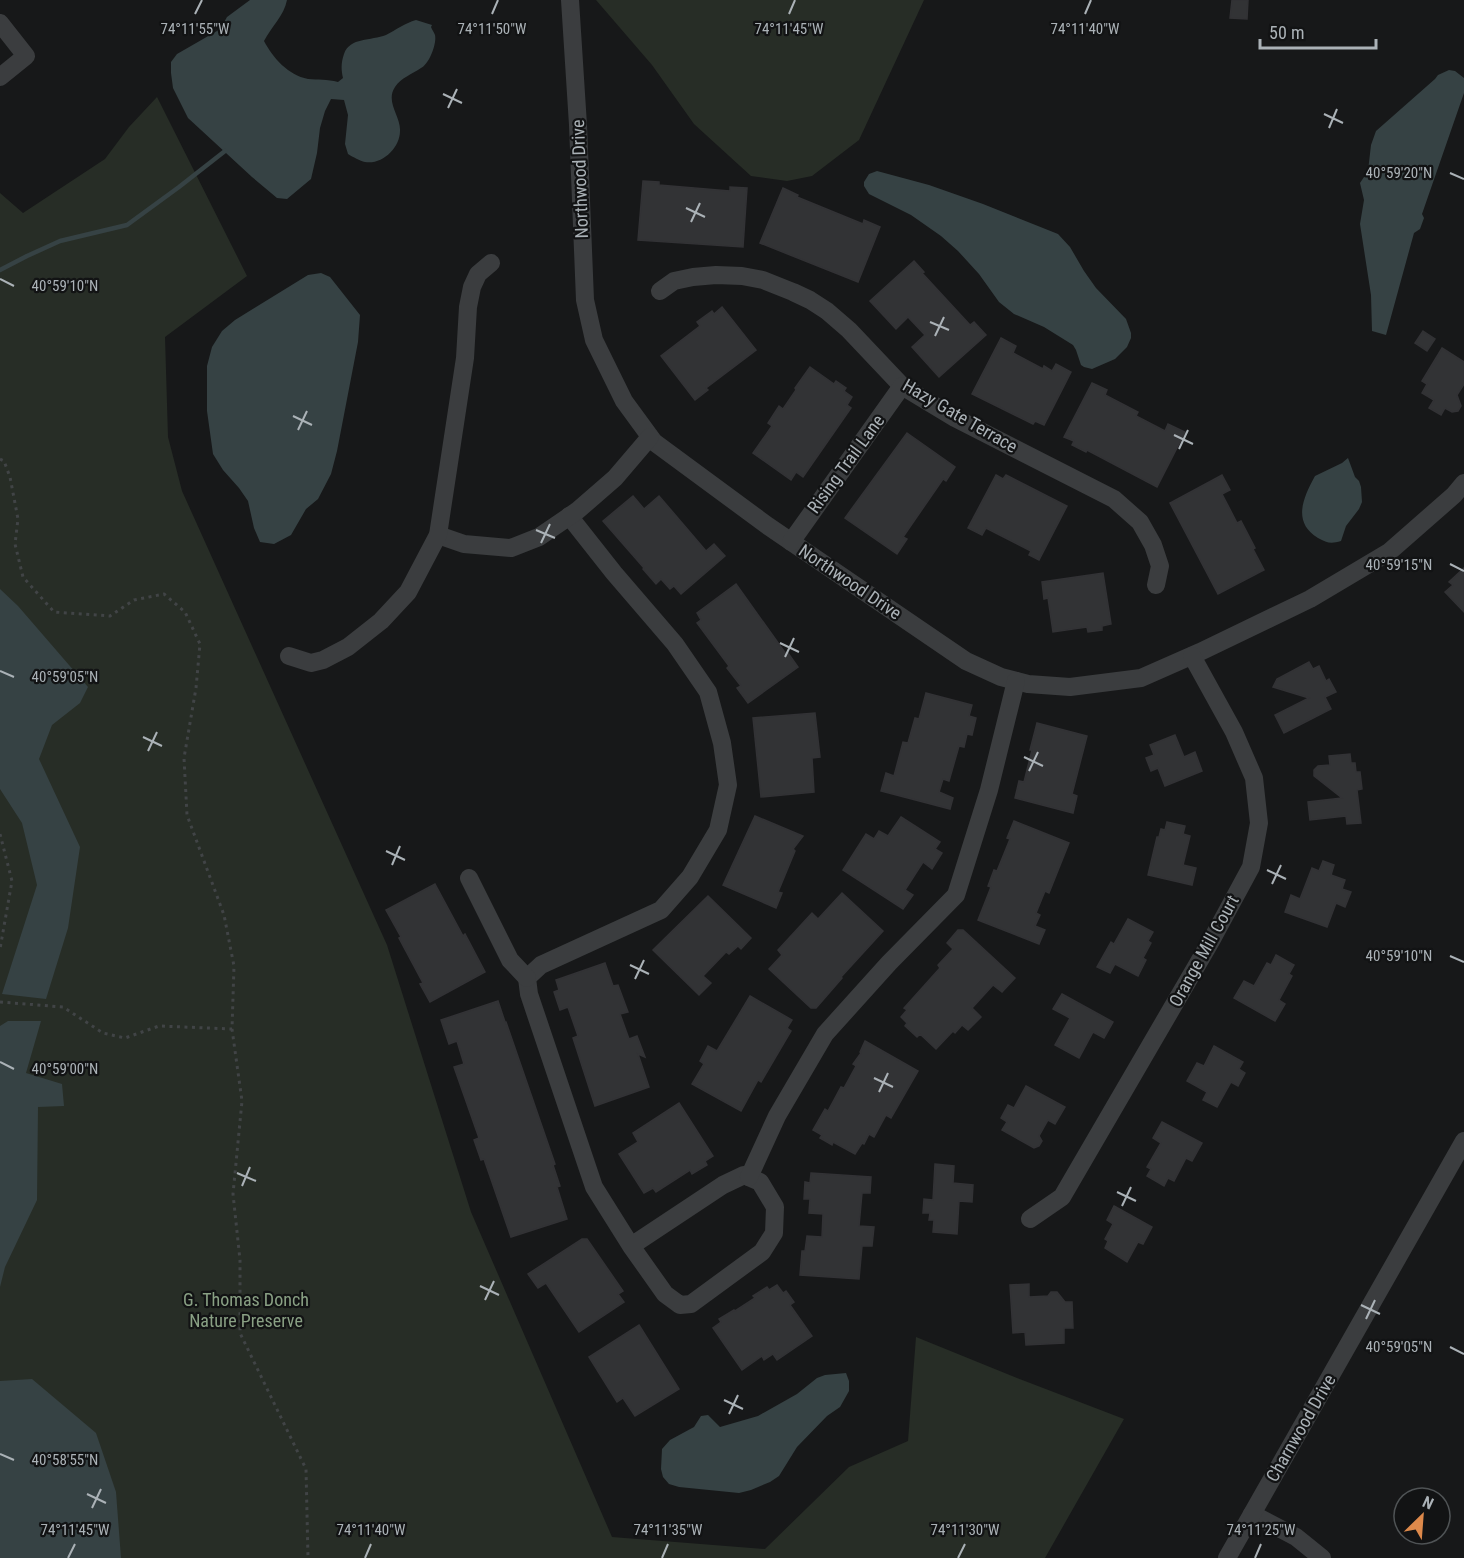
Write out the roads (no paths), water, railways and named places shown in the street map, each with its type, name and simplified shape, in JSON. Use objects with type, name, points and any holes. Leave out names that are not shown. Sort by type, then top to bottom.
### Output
[{"type":"street","name":"Northwood Drive","points":[[570,0],[585,300],[594,340],[624,401],[654,442],[790,542],[966,661],[1001,677],[1028,684],[1070,687],[1141,678],[1310,599],[1389,552],[1454,495],[1464,483]]},
{"type":"street","points":[[0,23],[26,56],[0,76]]},
{"type":"street","points":[[289,656],[311,663],[323,660],[348,647],[381,621],[408,592],[438,536],[465,358],[472,287],[478,274],[491,263]]},
{"type":"street","name":"Hazy Gate Terrace","points":[[660,291],[674,281],[693,277],[742,276],[763,280],[793,291],[827,311],[849,330],[902,386],[956,418],[1114,499],[1140,522],[1153,545],[1160,566],[1156,585]]},
{"type":"street","name":"Rising Trail Lane","points":[[790,542],[902,386]]},
{"type":"street","points":[[438,536],[464,544],[511,548],[539,537],[569,516],[615,478],[650,437]]},
{"type":"street","points":[[527,978],[541,965],[661,910],[690,877],[718,830],[728,785],[722,743],[708,692],[675,644],[569,516]]},
{"type":"street","name":"Orange Mill Court","points":[[1030,1219],[1062,1197],[1211,941],[1251,867],[1259,823],[1254,778],[1234,732],[1192,656]]},
{"type":"street","points":[[749,1177],[777,1116],[825,1034],[888,963],[956,895],[989,790],[1016,681]]},
{"type":"street","points":[[469,878],[510,960],[527,978],[529,994],[594,1187],[631,1246],[665,1294],[680,1305],[691,1304],[762,1252],[774,1233],[775,1207],[760,1182],[744,1175],[723,1185],[631,1246]]},
{"type":"street","name":"Charnwood Drive","points":[[1227,1558],[1464,1141]]},
{"type":"street","points":[[1252,1514],[1296,1537],[1322,1558]]},
{"type":"waterway","points":[[0,270],[60,241],[127,225],[225,151]]},
{"type":"park label","name":"G. Thomas Donch Nature Preserve","points":[[246,1310]]}]
